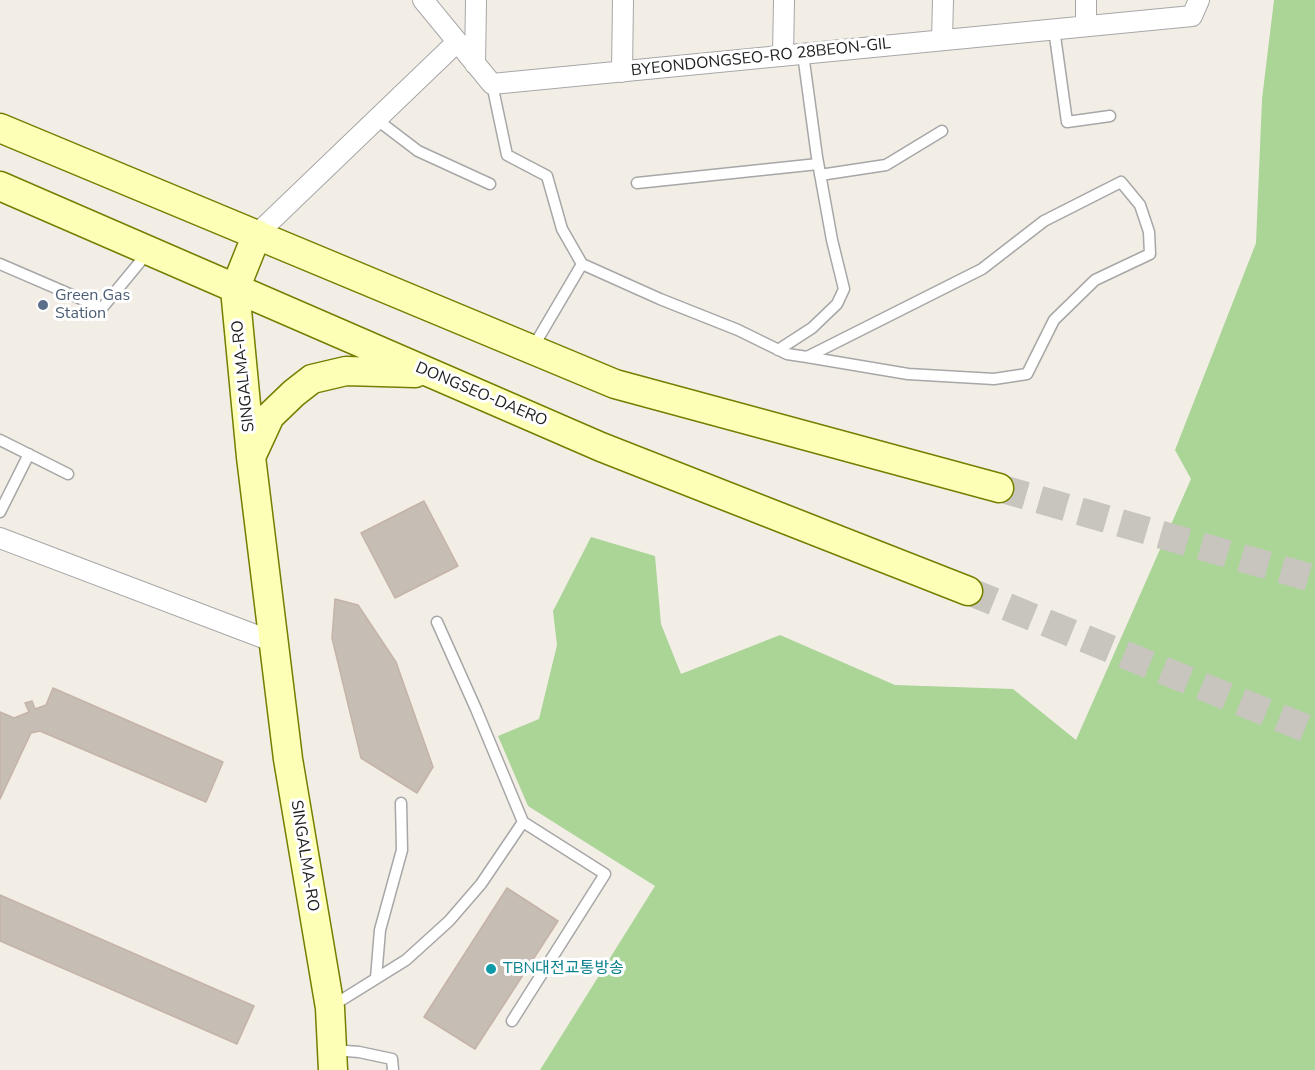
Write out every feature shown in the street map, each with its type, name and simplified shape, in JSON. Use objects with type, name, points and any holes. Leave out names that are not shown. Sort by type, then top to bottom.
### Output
[{"type":"street","points":[[423,0],[492,84]]},
{"type":"street","points":[[475,64],[476,0]]},
{"type":"street","points":[[622,0],[622,72]]},
{"type":"street","points":[[783,0],[793,55]]},
{"type":"street","points":[[942,40],[943,0]]},
{"type":"street","points":[[1086,0],[1086,26]]},
{"type":"street","name":"BYEONDONGSEO-RO 28BEON-GIL","points":[[492,84],[1192,15],[1199,0]]},
{"type":"street","points":[[235,289],[257,234],[457,42]]},
{"type":"street","points":[[0,128],[615,384],[999,488]]},
{"type":"street","name":"DONGSEO-DAERO","points":[[0,186],[601,447],[968,591]]},
{"type":"street","name":"SINGALMA-RO","points":[[235,289],[252,457],[288,759],[330,1008],[333,1060]]},
{"type":"street","points":[[252,457],[270,416],[312,379],[346,371],[432,374]]},
{"type":"street","points":[[0,538],[274,642]]},
{"type":"lane","points":[[1054,29],[1067,122],[1110,116]]},
{"type":"lane","points":[[778,350],[812,328],[837,304],[844,289],[831,240],[819,169],[793,55]]},
{"type":"lane","points":[[492,84],[507,155],[547,176],[562,229],[582,264],[660,300],[738,330],[787,354],[908,374],[994,379],[1027,374],[1054,320],[1095,280],[1150,254],[1149,232],[1140,205],[1121,182],[1044,221],[982,269],[807,357]]},
{"type":"lane","points":[[376,119],[418,151],[490,184]]},
{"type":"lane","points":[[637,183],[886,165],[942,131]]},
{"type":"lane","points":[[0,264],[102,308],[148,251]]},
{"type":"lane","points":[[532,350],[582,264]]},
{"type":"lane","points":[[0,440],[68,474]]},
{"type":"lane","points":[[0,513],[29,454]]},
{"type":"lane","points":[[437,622],[523,822],[605,874],[512,1021]]},
{"type":"lane","points":[[376,978],[380,930],[402,850],[401,803]]},
{"type":"lane","points":[[330,1008],[405,960],[449,921],[481,884],[523,822]]},
{"type":"lane","points":[[333,1060],[359,1052],[392,1059],[393,1070]]},
{"type":"green space","points":[[1274,0],[1315,0],[1315,1070],[540,1070],[655,886],[528,806],[498,736],[539,719],[557,645],[553,611],[591,537],[655,556],[661,624],[681,674],[780,635],[895,685],[1013,689],[1076,740],[1191,479],[1175,450],[1256,243],[1262,99]]},
{"type":"building","points":[[424,501],[458,566],[395,598],[361,533]]},
{"type":"building","points":[[335,599],[358,605],[396,662],[433,767],[417,793],[361,758],[332,638]]},
{"type":"building","points":[[53,688],[223,762],[206,802],[40,731],[31,733],[0,799],[0,712],[14,718],[29,712],[25,703],[32,701],[35,709],[46,705]]},
{"type":"building","name":"TBN대전교통방송","points":[[507,888],[558,921],[475,1049],[424,1017]]},
{"type":"building","points":[[0,895],[254,1006],[237,1044],[0,941]]},
{"type":"tunnel","points":[[999,488],[1315,579]]},
{"type":"tunnel","points":[[968,591],[1315,732]]},
{"type":"place","name":"Green Gas Station","points":[[43,305]]},
{"type":"place","name":"TBN대전교통방송","points":[[491,969]]}]
